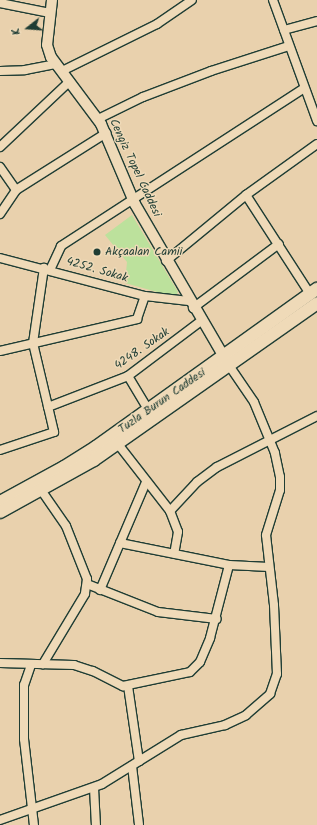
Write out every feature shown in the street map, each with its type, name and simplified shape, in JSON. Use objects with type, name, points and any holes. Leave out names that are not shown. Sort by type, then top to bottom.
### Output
[{"type":"main road","name":"Tuzla Burun Caddesi","points":[[0,512],[64,467],[114,440],[226,361],[315,295]]},
{"type":"main road","name":"Tuzla Burun Caddesi","points":[[114,440],[149,411],[226,361]]},
{"type":"main road","name":"Tuzla Burun Caddesi","points":[[0,502],[38,486]]},
{"type":"street","points":[[52,0],[47,45],[56,64]]},
{"type":"street","points":[[0,70],[25,70],[56,64],[157,24],[192,0]]},
{"type":"street","points":[[273,0],[317,121]]},
{"type":"street","points":[[0,2],[50,13]]},
{"type":"street","points":[[284,30],[317,21]]},
{"type":"street","points":[[98,119],[143,97],[204,73],[289,46]]},
{"type":"street","name":"Cengiz Topel Caddesi","points":[[56,64],[98,119],[106,133],[133,201],[166,261],[226,361]]},
{"type":"street","points":[[0,147],[70,81]]},
{"type":"street","points":[[0,450],[54,432],[33,343],[47,269],[61,246],[133,201],[304,88]]},
{"type":"street","points":[[0,214],[16,190],[106,133]]},
{"type":"street","points":[[166,261],[246,195],[317,144]]},
{"type":"street","points":[[0,167],[16,190]]},
{"type":"street","points":[[246,195],[315,295]]},
{"type":"street","points":[[191,304],[279,244]]},
{"type":"street","name":"4252. Sokak","points":[[0,258],[47,269],[145,296],[191,304]]},
{"type":"street","points":[[0,351],[137,319],[145,296]]},
{"type":"street","name":"4248. Sokak","points":[[48,407],[128,376],[201,321]]},
{"type":"street","points":[[0,820],[94,788],[132,766],[180,735],[234,722],[257,708],[270,694],[277,674],[274,605],[268,566],[267,526],[280,490],[278,465],[270,439],[254,402],[226,361]]},
{"type":"street","points":[[128,376],[149,411]]},
{"type":"street","points":[[170,511],[197,482],[212,471],[270,439],[317,416]]},
{"type":"street","points":[[114,440],[170,511],[178,532],[174,554]]},
{"type":"street","points":[[100,590],[146,482]]},
{"type":"street","points":[[38,486],[66,526],[87,584],[85,594],[43,664]]},
{"type":"street","points":[[120,543],[229,565],[268,566]]},
{"type":"street","points":[[0,663],[31,665],[63,664],[84,668],[119,684],[128,686],[183,674],[196,668],[204,653],[217,619],[229,565]]},
{"type":"street","points":[[87,584],[158,612],[217,619]]},
{"type":"street","points":[[31,665],[24,685],[24,739],[34,825]]},
{"type":"street","points":[[128,686],[139,761]]},
{"type":"street","points":[[132,766],[139,825]]},
{"type":"street","points":[[94,788],[96,825]]},
{"type":"green space","points":[[132,215],[178,292],[175,297],[125,283],[127,262],[105,235]]},
{"type":"place","name":"Akçaalan Camii","points":[[97,252]]}]
